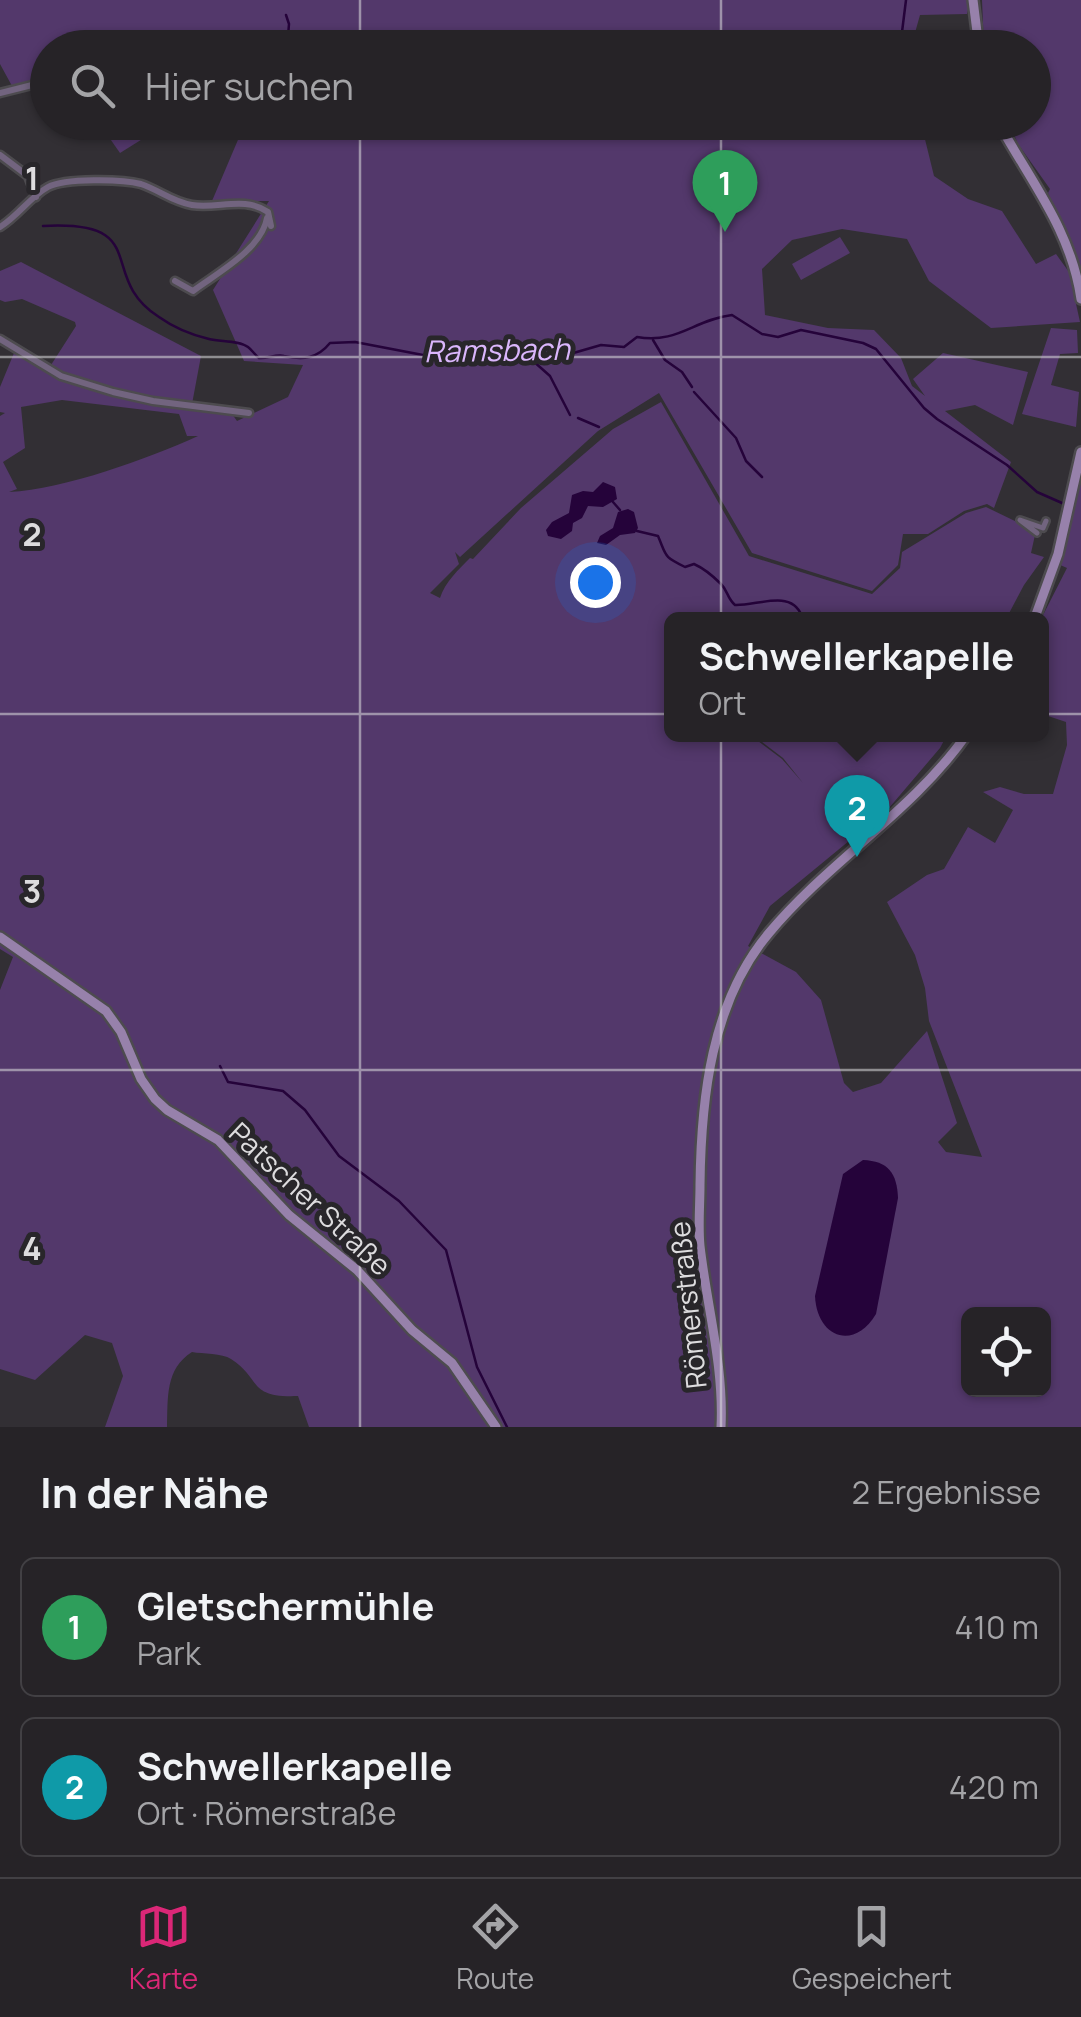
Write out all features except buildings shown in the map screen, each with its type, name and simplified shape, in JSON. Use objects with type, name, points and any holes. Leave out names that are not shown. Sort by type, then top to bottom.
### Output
[{"type":"main road","points":[[974,0],[976,30]]},
{"type":"main road","points":[[1009,140],[1061,227],[1081,299]]},
{"type":"main road","points":[[1037,612],[1079,478],[1081,452]]},
{"type":"main road","name":"Römerstraße","points":[[722,1427],[721,1381],[700,1243],[700,1132],[715,1037],[765,938],[802,895],[920,790],[960,742]]},
{"type":"main road","name":"Patscher Straße","points":[[0,936],[100,1006],[116,1024],[141,1079],[155,1099],[218,1140],[289,1215],[356,1270],[412,1330],[452,1363],[496,1427]]},
{"type":"street","points":[[0,93],[30,85]]},
{"type":"street","points":[[0,155],[28,176],[36,197]]},
{"type":"street","points":[[0,228],[58,183],[142,184],[190,205],[250,203],[268,212]]},
{"type":"street","points":[[268,212],[271,226]]},
{"type":"street","points":[[176,281],[193,291],[260,236],[268,212]]},
{"type":"street","points":[[0,339],[61,376],[112,392],[153,402],[248,413]]},
{"type":"street","points":[[1038,532],[1020,520],[1043,528],[1046,521]]},
{"type":"shaded area","points":[[0,0],[970,0],[967,14],[920,15],[916,30],[30,30],[30,82],[12,86],[0,64]]},
{"type":"shaded area","points":[[982,0],[1081,0],[1081,279],[1069,238],[1048,193],[1050,189],[1016,140],[1051,140],[1051,30],[983,30]]},
{"type":"shaded area","points":[[111,140],[141,140],[120,153]]},
{"type":"shaded area","points":[[238,140],[925,140],[934,176],[968,199],[1002,211],[1036,264],[1056,254],[1069,272],[1080,322],[991,328],[929,281],[907,239],[842,229],[792,240],[762,269],[765,315],[828,328],[874,330],[901,358],[912,386],[925,396],[913,379],[943,353],[1028,372],[1013,425],[975,405],[945,411],[1011,462],[994,508],[987,504],[964,511],[928,534],[903,534],[898,565],[872,591],[752,553],[659,393],[598,431],[460,557],[455,552],[459,564],[430,593],[440,598],[457,571],[521,508],[613,429],[661,402],[749,556],[872,594],[900,568],[902,552],[966,513],[986,507],[1035,535],[1031,553],[1044,557],[1010,612],[664,612],[664,742],[759,742],[782,759],[803,783],[783,758],[762,742],[943,742],[889,808],[770,906],[748,946],[796,972],[821,1000],[844,1083],[853,1092],[881,1083],[927,1031],[957,1123],[938,1142],[946,1152],[982,1157],[929,1021],[915,955],[887,902],[927,875],[944,869],[968,827],[995,843],[1013,810],[983,792],[1000,787],[1024,794],[1053,794],[1067,745],[1066,722],[1049,716],[1049,612],[1045,612],[1067,568],[1058,564],[1081,477],[1081,1427],[309,1427],[298,1396],[270,1394],[227,1357],[192,1352],[172,1376],[167,1427],[105,1427],[123,1376],[112,1343],[85,1335],[35,1380],[0,1369],[0,990],[13,957],[0,949],[0,416],[5,413],[0,412],[0,387],[14,353],[61,380],[119,396],[232,414],[237,421],[288,397],[303,365],[244,361],[213,290],[269,201],[212,201]],"holes":[[[62,400],[179,414],[187,436],[198,436],[105,472],[9,492],[17,489],[3,462],[25,448],[21,407]]]},
{"type":"shaded area","points":[[840,237],[850,253],[801,280],[792,264]]},
{"type":"shaded area","points":[[21,262],[201,356],[192,404],[100,388],[51,365],[75,322],[22,299],[0,300],[0,271]]},
{"type":"shaded area","points":[[1051,328],[1077,330],[1078,353],[1060,354],[1051,385],[1079,392],[1076,427],[1022,414]]},
{"type":"shaded area","points":[[603,482],[615,487],[617,499],[603,507],[588,506],[582,518],[573,523],[572,531],[561,539],[548,536],[546,530],[552,522],[569,513],[572,495],[593,492]]},
{"type":"shaded area","points":[[618,512],[634,512],[638,528],[635,533],[620,535],[606,545],[597,543],[600,536],[613,528]]},
{"type":"shaded area","points":[[863,1160],[889,1170],[898,1198],[876,1314],[857,1333],[838,1335],[822,1322],[815,1296],[843,1174]]},
{"type":"waterway","points":[[902,30],[906,0]]},
{"type":"waterway","points":[[286,15],[288,30]]},
{"type":"waterway","name":"Ramsbach","points":[[43,226],[99,232],[112,241],[140,301],[159,317],[196,335],[244,345],[259,358],[309,357],[330,343],[355,342],[423,355],[474,355],[493,350],[529,358],[563,356],[601,345],[624,347],[637,337],[664,337],[732,315],[762,334],[778,337],[801,330],[863,343],[876,349],[937,419],[1007,465],[1037,492],[1062,503]]},
{"type":"waterway","points":[[653,340],[665,360],[682,372],[692,387]]},
{"type":"waterway","points":[[532,360],[550,376],[570,415]]},
{"type":"waterway","points":[[694,392],[736,438],[746,461],[762,477]]},
{"type":"waterway","points":[[578,418],[599,427]]},
{"type":"waterway","points":[[613,502],[620,510]]},
{"type":"waterway","points":[[637,531],[658,536],[669,558],[685,567],[694,564],[708,573],[735,605],[775,600],[792,604],[800,612]]},
{"type":"waterway","points":[[220,1066],[228,1082],[283,1091],[305,1110],[339,1156],[399,1201],[446,1250],[477,1367],[507,1427]]},
{"type":"place","name":"Gletschermühle","points":[[725,232]]},
{"type":"place","name":"Schwellerkapelle","points":[[857,857]]}]
